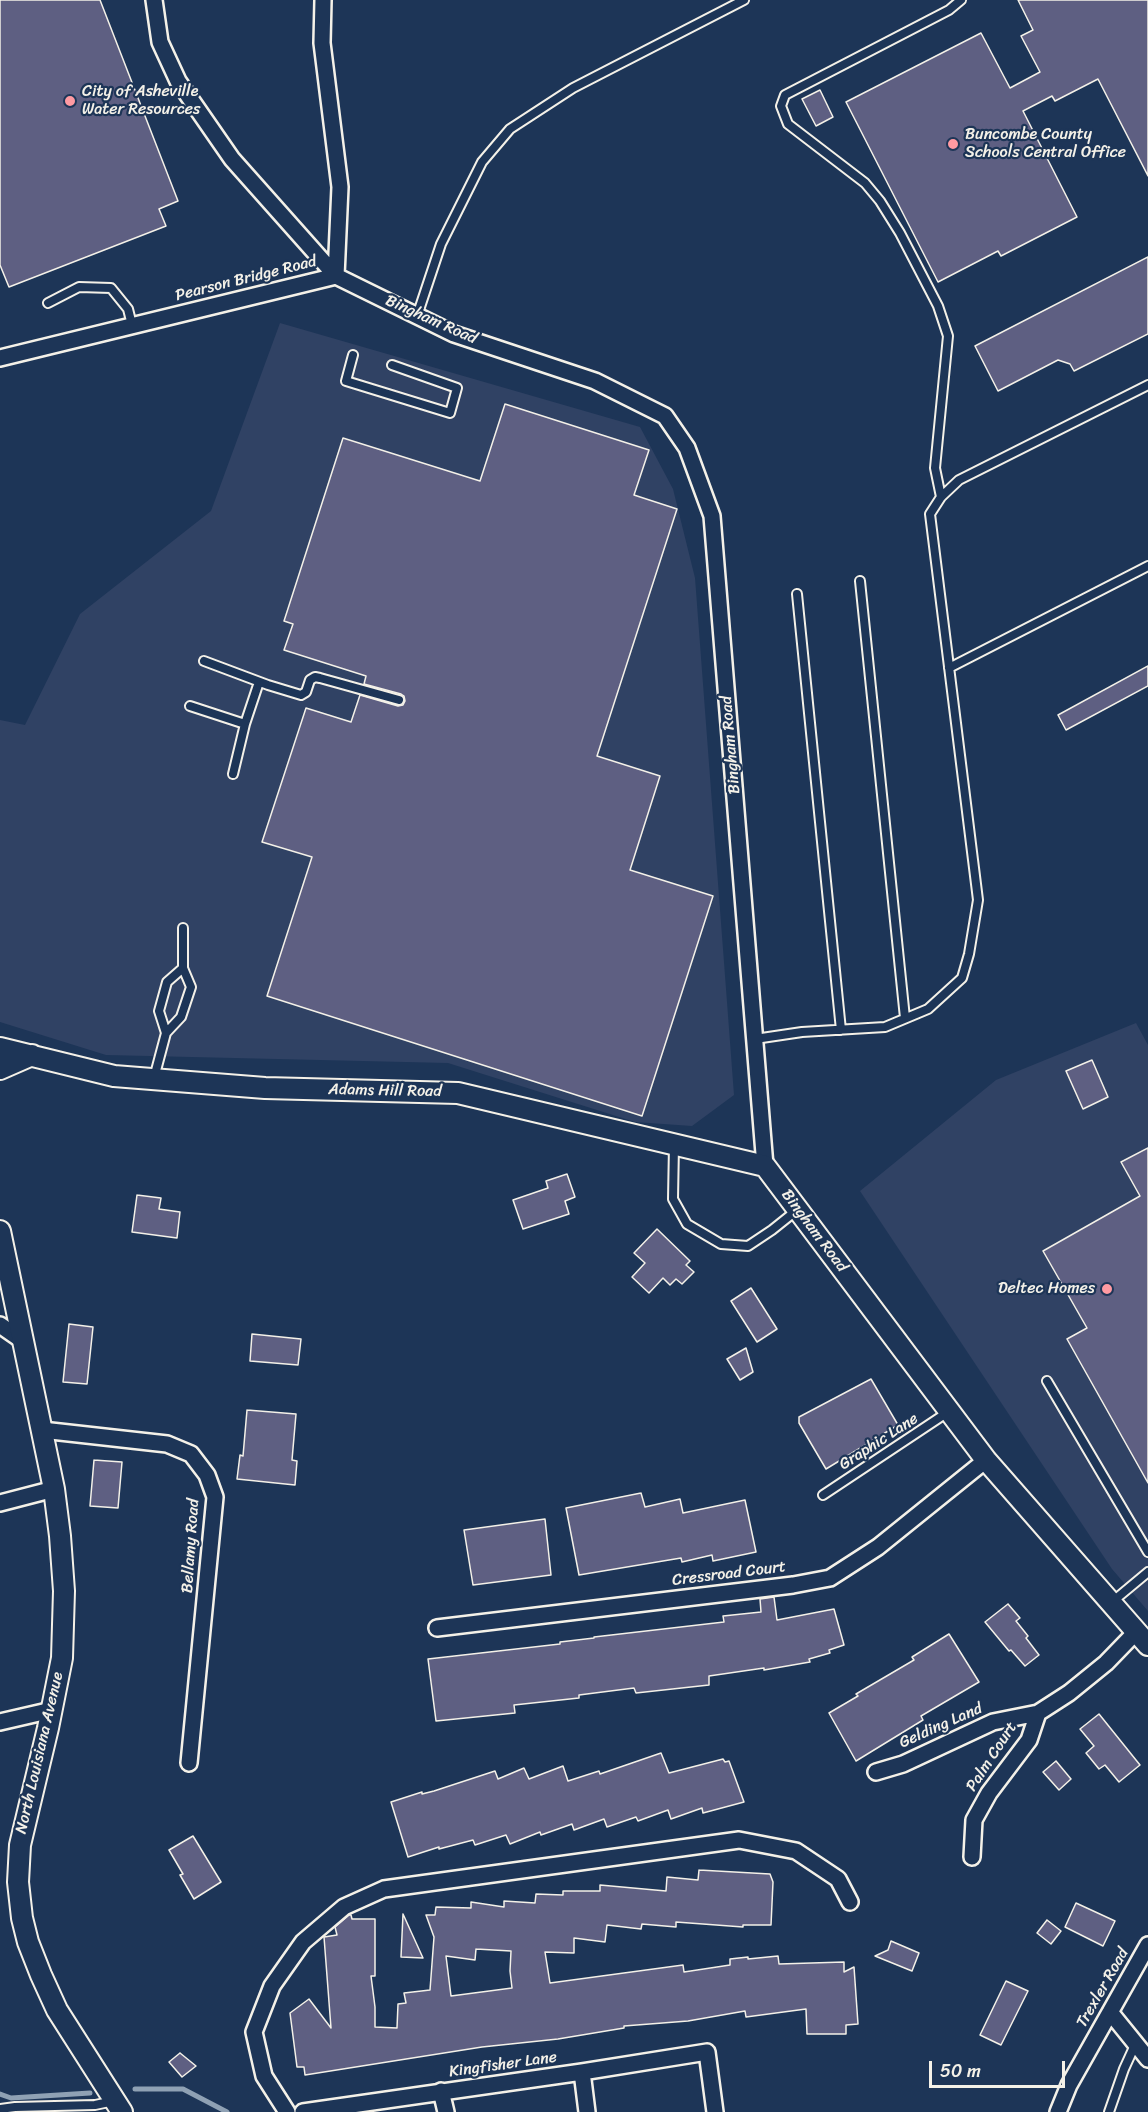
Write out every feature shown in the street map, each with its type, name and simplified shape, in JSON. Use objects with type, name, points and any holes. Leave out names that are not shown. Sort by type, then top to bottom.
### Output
[{"type":"street","name":"Bingham Road","points":[[154,0],[160,42],[178,81],[232,159],[336,276],[454,334],[595,381],[665,416],[687,448],[712,516],[765,1166],[986,1460],[1142,1639]]},
{"type":"street","name":"Pearson Bridge Road","points":[[0,358],[336,276],[340,187],[322,43],[323,0]]},
{"type":"street","name":"Adams Hill Road","points":[[0,1048],[114,1076],[269,1088],[458,1093],[765,1166]]},
{"type":"street","points":[[0,1070],[32,1055]]},
{"type":"street","name":"North Louisiana Avenue","points":[[0,1231],[5,1271],[23,1341],[54,1489],[64,1591],[62,1658],[20,1845],[18,1882],[22,1918],[32,1953],[57,2010],[119,2106]]},
{"type":"street","points":[[0,1325],[23,1341]]},
{"type":"street","name":"Bellamy Road","points":[[42,1430],[167,1444],[191,1454],[207,1475],[215,1497],[189,1763]]},
{"type":"street","name":"Cressroad Court","points":[[437,1628],[793,1585],[830,1578],[878,1547],[986,1460]]},
{"type":"street","points":[[0,1503],[54,1489]]},
{"type":"street","name":"Gelding Land","points":[[876,1772],[903,1764],[993,1722],[1038,1713],[1142,1639]]},
{"type":"street","points":[[0,1722],[52,1710]]},
{"type":"street","name":"Palm Court","points":[[972,1857],[974,1820],[989,1793],[1029,1740],[1038,1713]]},
{"type":"street","points":[[287,2112],[264,2076],[254,2032],[272,1986],[303,1942],[344,1908],[384,1889],[739,1840],[796,1851],[838,1879],[850,1902]]},
{"type":"street","name":"Trexler Road","points":[[1058,2112],[1069,2085],[1148,1945]]},
{"type":"street","points":[[1110,2012],[1148,2059]]},
{"type":"street","name":"Kingfisher Lane","points":[[303,2112],[707,2052],[716,2112]]},
{"type":"street","points":[[582,2072],[587,2112]]},
{"type":"street","points":[[441,2091],[446,2112]]},
{"type":"lane","points":[[417,316],[441,244],[482,162],[510,129],[573,88],[744,0]]},
{"type":"lane","points":[[941,496],[935,468],[948,336],[938,306],[900,233],[880,201],[865,183],[788,124],[781,106],[784,95],[949,10],[961,0]]},
{"type":"lane","points":[[48,303],[79,288],[111,288],[128,309],[132,326]]},
{"type":"lane","points":[[353,355],[345,381],[450,413],[457,388],[392,365]]},
{"type":"lane","points":[[755,1039],[802,1032],[885,1027],[928,1009],[962,978],[969,954],[978,900],[930,514],[941,496],[959,480],[1148,385]]},
{"type":"lane","points":[[949,668],[1148,566]]},
{"type":"lane","points":[[861,581],[905,1018]]},
{"type":"lane","points":[[797,594],[841,1030]]},
{"type":"lane","points":[[204,661],[301,695],[306,692],[310,680],[315,677],[399,700]]},
{"type":"lane","points":[[233,774],[245,724],[259,682]]},
{"type":"lane","points":[[190,706],[245,724]]},
{"type":"lane","points":[[153,1079],[166,1033],[181,1017],[191,987],[183,968],[183,928]]},
{"type":"lane","points":[[166,1033],[159,1011],[167,982],[183,968]]},
{"type":"lane","points":[[674,1145],[674,1199],[687,1224],[721,1244],[748,1246],[798,1209]]},
{"type":"lane","points":[[1047,1381],[1148,1552]]},
{"type":"lane","name":"Graphic Lane","points":[[823,1495],[950,1411]]},
{"type":"lane","points":[[1110,1603],[1148,1572]]},
{"type":"lane","points":[[1109,2112],[1135,2045]]},
{"type":"lane","points":[[0,2109],[119,2106]]},
{"type":"shaded area","points":[[280,323],[640,427],[673,489],[695,578],[734,1095],[692,1126],[635,1122],[448,1063],[106,1055],[0,1022],[0,720],[25,725],[80,614],[211,511]]},
{"type":"shaded area","points":[[1136,1023],[1148,1045],[1148,1611],[1112,1569],[860,1191],[996,1080]]},
{"type":"building","name":"City of Asheville Water Resources","points":[[0,0],[100,0],[178,201],[159,209],[166,226],[9,287],[0,265]]},
{"type":"building","name":"Buncombe County Schools Central Office","points":[[1018,0],[1148,0],[1148,176],[1098,79],[1055,101],[1052,96],[1023,111],[1077,217],[1001,256],[998,251],[938,282],[846,102],[981,33],[1010,88],[1040,72],[1021,36],[1033,30]]},
{"type":"building","points":[[820,90],[833,117],[816,126],[802,99]]},
{"type":"building","points":[[1148,257],[1148,334],[1074,371],[1070,364],[1058,360],[998,391],[975,346]]},
{"type":"building","points":[[505,404],[649,450],[634,495],[677,509],[597,756],[660,776],[630,870],[713,896],[642,1116],[267,996],[312,857],[262,842],[306,708],[351,722],[360,695],[398,706],[403,705],[405,701],[401,694],[364,684],[366,676],[284,650],[293,624],[284,621],[343,438],[480,481]]},
{"type":"building","points":[[1148,666],[1148,686],[1066,730],[1058,715]]},
{"type":"building","points":[[1092,1060],[1108,1097],[1083,1109],[1066,1071]]},
{"type":"building","name":"Deltec Homes","points":[[1148,1148],[1148,1483],[1067,1339],[1087,1328],[1043,1251],[1140,1196],[1121,1162]]},
{"type":"building","points":[[567,1174],[575,1197],[565,1201],[569,1214],[523,1229],[513,1200],[548,1188],[546,1181]]},
{"type":"building","points":[[137,1195],[161,1198],[159,1209],[180,1212],[177,1238],[132,1232]]},
{"type":"building","points":[[657,1229],[690,1261],[686,1265],[694,1272],[682,1284],[676,1279],[670,1285],[663,1278],[649,1293],[632,1277],[645,1263],[634,1253]]},
{"type":"building","points":[[751,1288],[777,1329],[757,1342],[731,1301]]},
{"type":"building","points":[[69,1324],[93,1327],[87,1384],[63,1382]]},
{"type":"building","points":[[252,1334],[301,1339],[298,1365],[250,1361]]},
{"type":"building","points":[[746,1348],[753,1372],[740,1380],[727,1359]]},
{"type":"building","points":[[871,1379],[898,1425],[826,1469],[799,1423],[799,1417]]},
{"type":"building","points":[[247,1410],[296,1414],[292,1460],[297,1461],[295,1485],[237,1479],[240,1455],[243,1456]]},
{"type":"building","points":[[94,1460],[122,1462],[118,1508],[90,1506]]},
{"type":"building","points":[[641,1493],[645,1507],[680,1499],[683,1513],[745,1500],[756,1552],[713,1561],[712,1555],[682,1562],[681,1558],[579,1575],[566,1508]]},
{"type":"building","points":[[545,1519],[551,1575],[473,1585],[464,1530]]},
{"type":"building","points":[[774,1597],[777,1620],[834,1609],[844,1645],[829,1650],[830,1653],[809,1659],[810,1662],[709,1676],[709,1685],[636,1693],[634,1688],[579,1695],[579,1698],[514,1705],[515,1713],[436,1721],[428,1659],[724,1622],[723,1616],[761,1612],[760,1599]]},
{"type":"building","points":[[1008,1604],[1020,1618],[1016,1621],[1039,1655],[1025,1666],[985,1622]]},
{"type":"building","points":[[949,1634],[979,1682],[921,1716],[923,1720],[856,1761],[829,1713],[858,1696],[856,1694],[914,1660],[912,1657]]},
{"type":"building","points":[[1099,1714],[1140,1765],[1119,1782],[1105,1765],[1099,1769],[1086,1753],[1094,1746],[1080,1729]]},
{"type":"building","points":[[661,1753],[669,1773],[723,1759],[725,1762],[729,1761],[744,1802],[703,1813],[702,1808],[671,1819],[668,1810],[638,1821],[636,1817],[607,1827],[604,1819],[574,1830],[572,1824],[541,1835],[540,1832],[510,1844],[506,1835],[475,1845],[473,1840],[439,1849],[439,1847],[408,1857],[391,1802],[495,1771],[498,1779],[524,1768],[529,1779],[563,1766],[568,1781],[599,1771],[600,1774]]},
{"type":"building","points":[[1056,1761],[1071,1779],[1059,1790],[1043,1772]]},
{"type":"building","points":[[193,1836],[221,1882],[194,1899],[169,1850]]},
{"type":"building","points":[[699,1870],[770,1874],[773,1882],[771,1925],[743,1925],[743,1927],[676,1922],[676,1927],[642,1924],[641,1929],[607,1925],[605,1942],[574,1938],[574,1953],[545,1952],[550,1983],[683,1965],[684,1972],[730,1965],[730,1959],[748,1957],[748,1959],[778,1956],[779,1964],[844,1962],[844,1972],[854,1967],[858,2024],[846,2025],[846,2034],[807,2034],[806,2009],[746,2017],[745,2011],[688,2021],[624,2026],[624,2028],[558,2039],[482,2047],[305,2075],[304,2067],[297,2067],[290,2013],[309,1999],[331,2028],[324,1937],[337,1935],[335,1927],[349,1915],[352,1919],[375,1919],[375,1976],[371,1976],[375,2027],[397,2028],[398,2004],[406,2003],[404,1993],[430,1990],[434,1937],[426,1915],[435,1915],[436,1907],[471,1908],[471,1902],[504,1907],[504,1901],[535,1903],[536,1894],[563,1895],[563,1891],[600,1891],[600,1885],[666,1891],[667,1877],[698,1880]],"holes":[[[476,1949],[511,1951],[512,1988],[451,1996],[446,1956],[475,1960]]]},
{"type":"building","points":[[1076,1903],[1115,1921],[1103,1946],[1065,1927]]},
{"type":"building","points":[[403,1914],[423,1958],[401,1957]]},
{"type":"building","points":[[1047,1920],[1061,1931],[1051,1944],[1037,1933]]},
{"type":"building","points":[[891,1941],[919,1953],[912,1971],[875,1956],[888,1950]]},
{"type":"building","points":[[1006,1981],[1028,1991],[1001,2045],[980,2035]]},
{"type":"building","points":[[180,2053],[196,2066],[182,2077],[169,2062]]},
{"type":"waterway","points":[[135,2089],[183,2089],[227,2112]]},
{"type":"waterway","points":[[0,2094],[11,2098],[90,2093]]},
{"type":"place","name":"City of Asheville Water Resources","points":[[70,101]]},
{"type":"place","name":"Buncombe County Schools Central Office","points":[[953,144]]},
{"type":"place","name":"Deltec Homes","points":[[1107,1289]]}]
